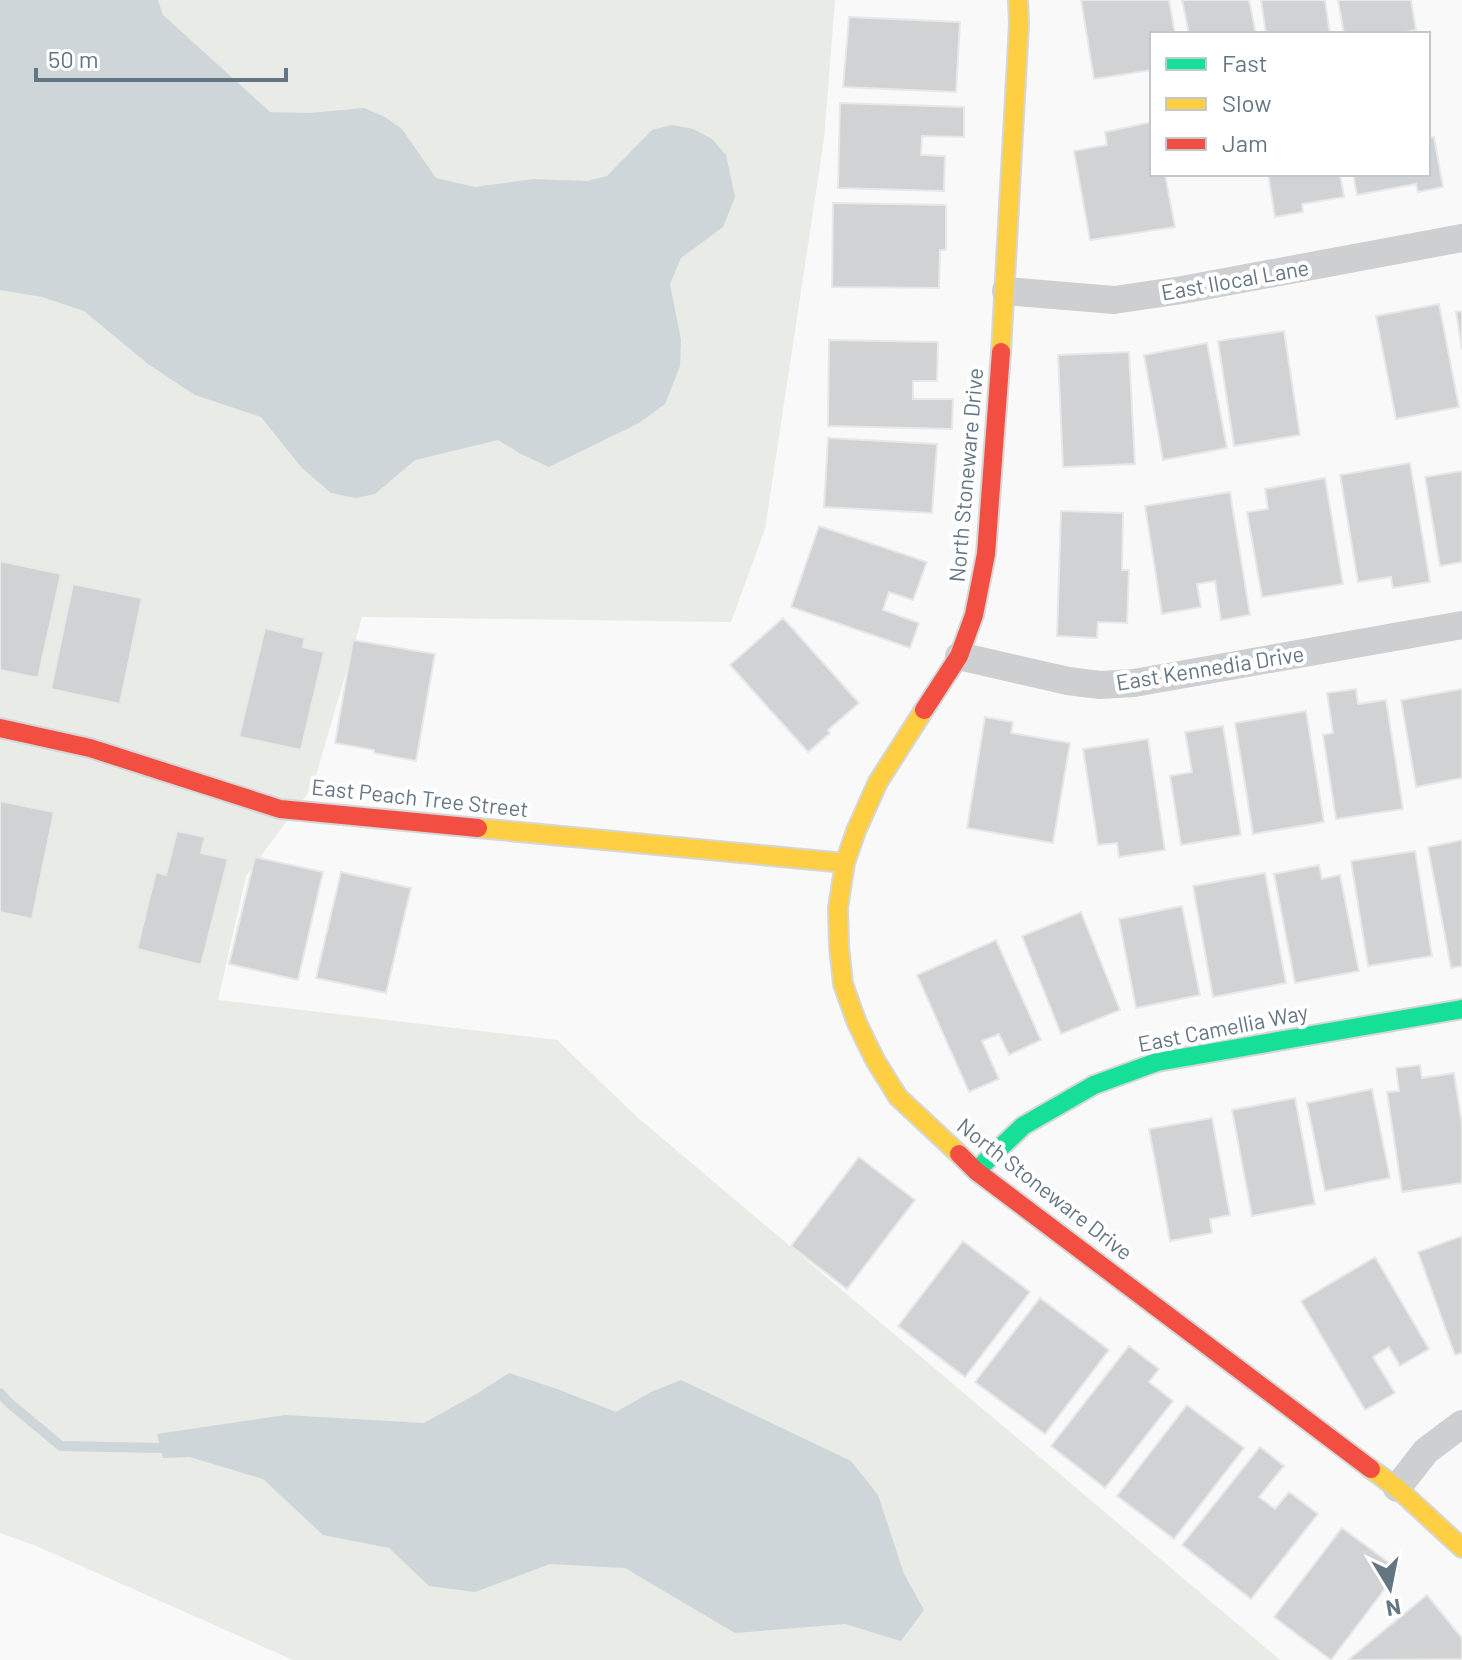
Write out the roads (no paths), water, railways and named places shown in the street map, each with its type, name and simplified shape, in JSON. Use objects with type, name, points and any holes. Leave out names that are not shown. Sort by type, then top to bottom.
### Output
[{"type":"street","name":"North Stoneware Drive","points":[[1018,0],[1006,291],[986,554],[974,615],[959,656],[878,782],[845,863],[838,908],[843,984],[875,1060],[898,1097],[976,1171],[1397,1488],[1462,1548]]},
{"type":"street","name":"East Ilocal Lane","points":[[1006,291],[1114,300],[1462,238]]},
{"type":"street","name":"East Kennedia Drive","points":[[959,656],[1068,681],[1100,685],[1134,683],[1462,625]]},
{"type":"street","name":"East Peach Tree Street","points":[[0,728],[90,748],[280,809],[845,863]]},
{"type":"street","name":"East Camellia Way","points":[[976,1171],[1023,1126],[1094,1085],[1157,1062],[1462,1009]]},
{"type":"street","points":[[1397,1488],[1426,1451],[1462,1424]]},
{"type":"waterway","points":[[0,1393],[61,1446],[160,1448]]}]
